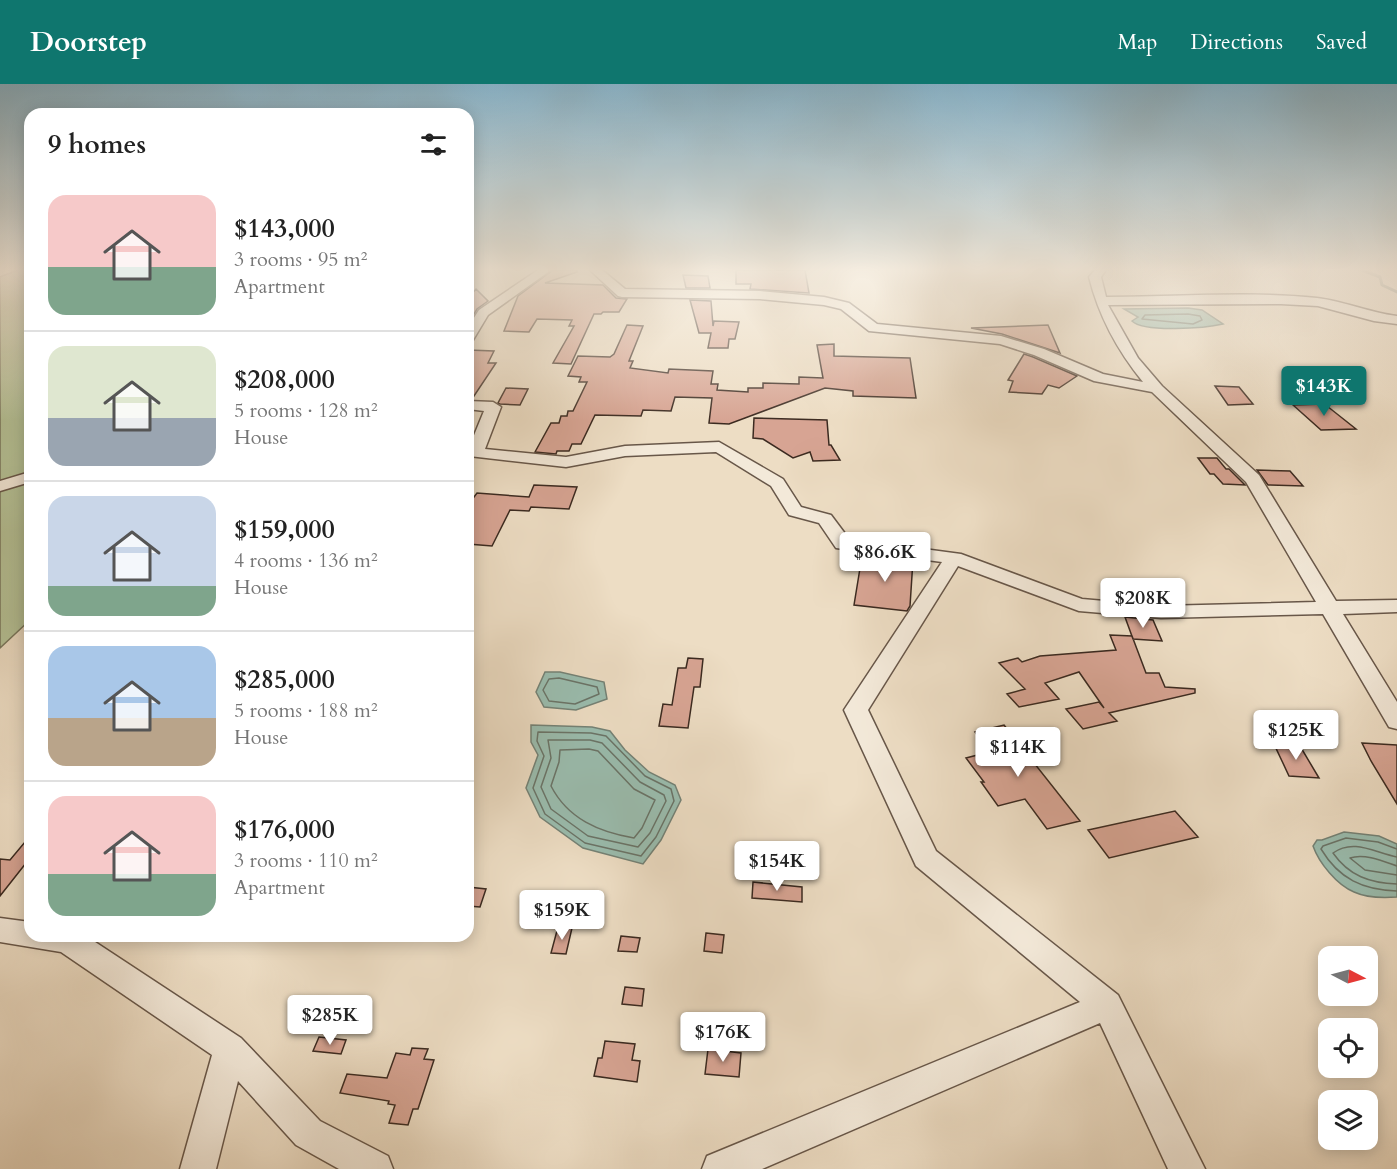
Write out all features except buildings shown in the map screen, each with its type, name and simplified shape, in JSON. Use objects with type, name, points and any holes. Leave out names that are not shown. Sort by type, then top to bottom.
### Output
[{"type":"street","points":[[864,321],[874,328],[1001,340],[1039,352],[1099,378],[1157,389]]},
{"type":"street","points":[[1111,321],[1132,360],[1157,389],[1253,479],[1397,721]]},
{"type":"street","points":[[474,405],[493,407],[475,453],[566,462],[625,451],[719,447],[777,483],[795,512],[825,519],[843,544],[954,558],[1079,605],[1161,612],[1397,606]]},
{"type":"street","points":[[0,486],[24,479]]},
{"type":"street","points":[[954,558],[856,710],[926,858],[1107,1005],[1187,1169]]},
{"type":"street","points":[[0,930],[24,933]]},
{"type":"street","points":[[71,942],[230,1049],[308,1132],[375,1169]]},
{"type":"street","points":[[720,1169],[1107,1005]]},
{"type":"street","points":[[198,1169],[230,1049]]},
{"type":"shaded area","points":[[0,321],[24,321],[24,626],[0,648]]},
{"type":"water","points":[[1132,321],[1218,321],[1223,324],[1190,328],[1162,328],[1139,325]]},
{"type":"water","points":[[545,672],[560,672],[604,682],[607,699],[576,710],[544,707],[536,692]]},
{"type":"water","points":[[531,725],[592,727],[610,731],[625,750],[649,772],[675,785],[681,800],[661,840],[643,864],[583,848],[540,817],[526,788],[538,755],[531,742]]},
{"type":"water","points":[[1344,832],[1379,836],[1397,844],[1397,897],[1359,894],[1348,889],[1329,873],[1313,846],[1317,840]]}]
